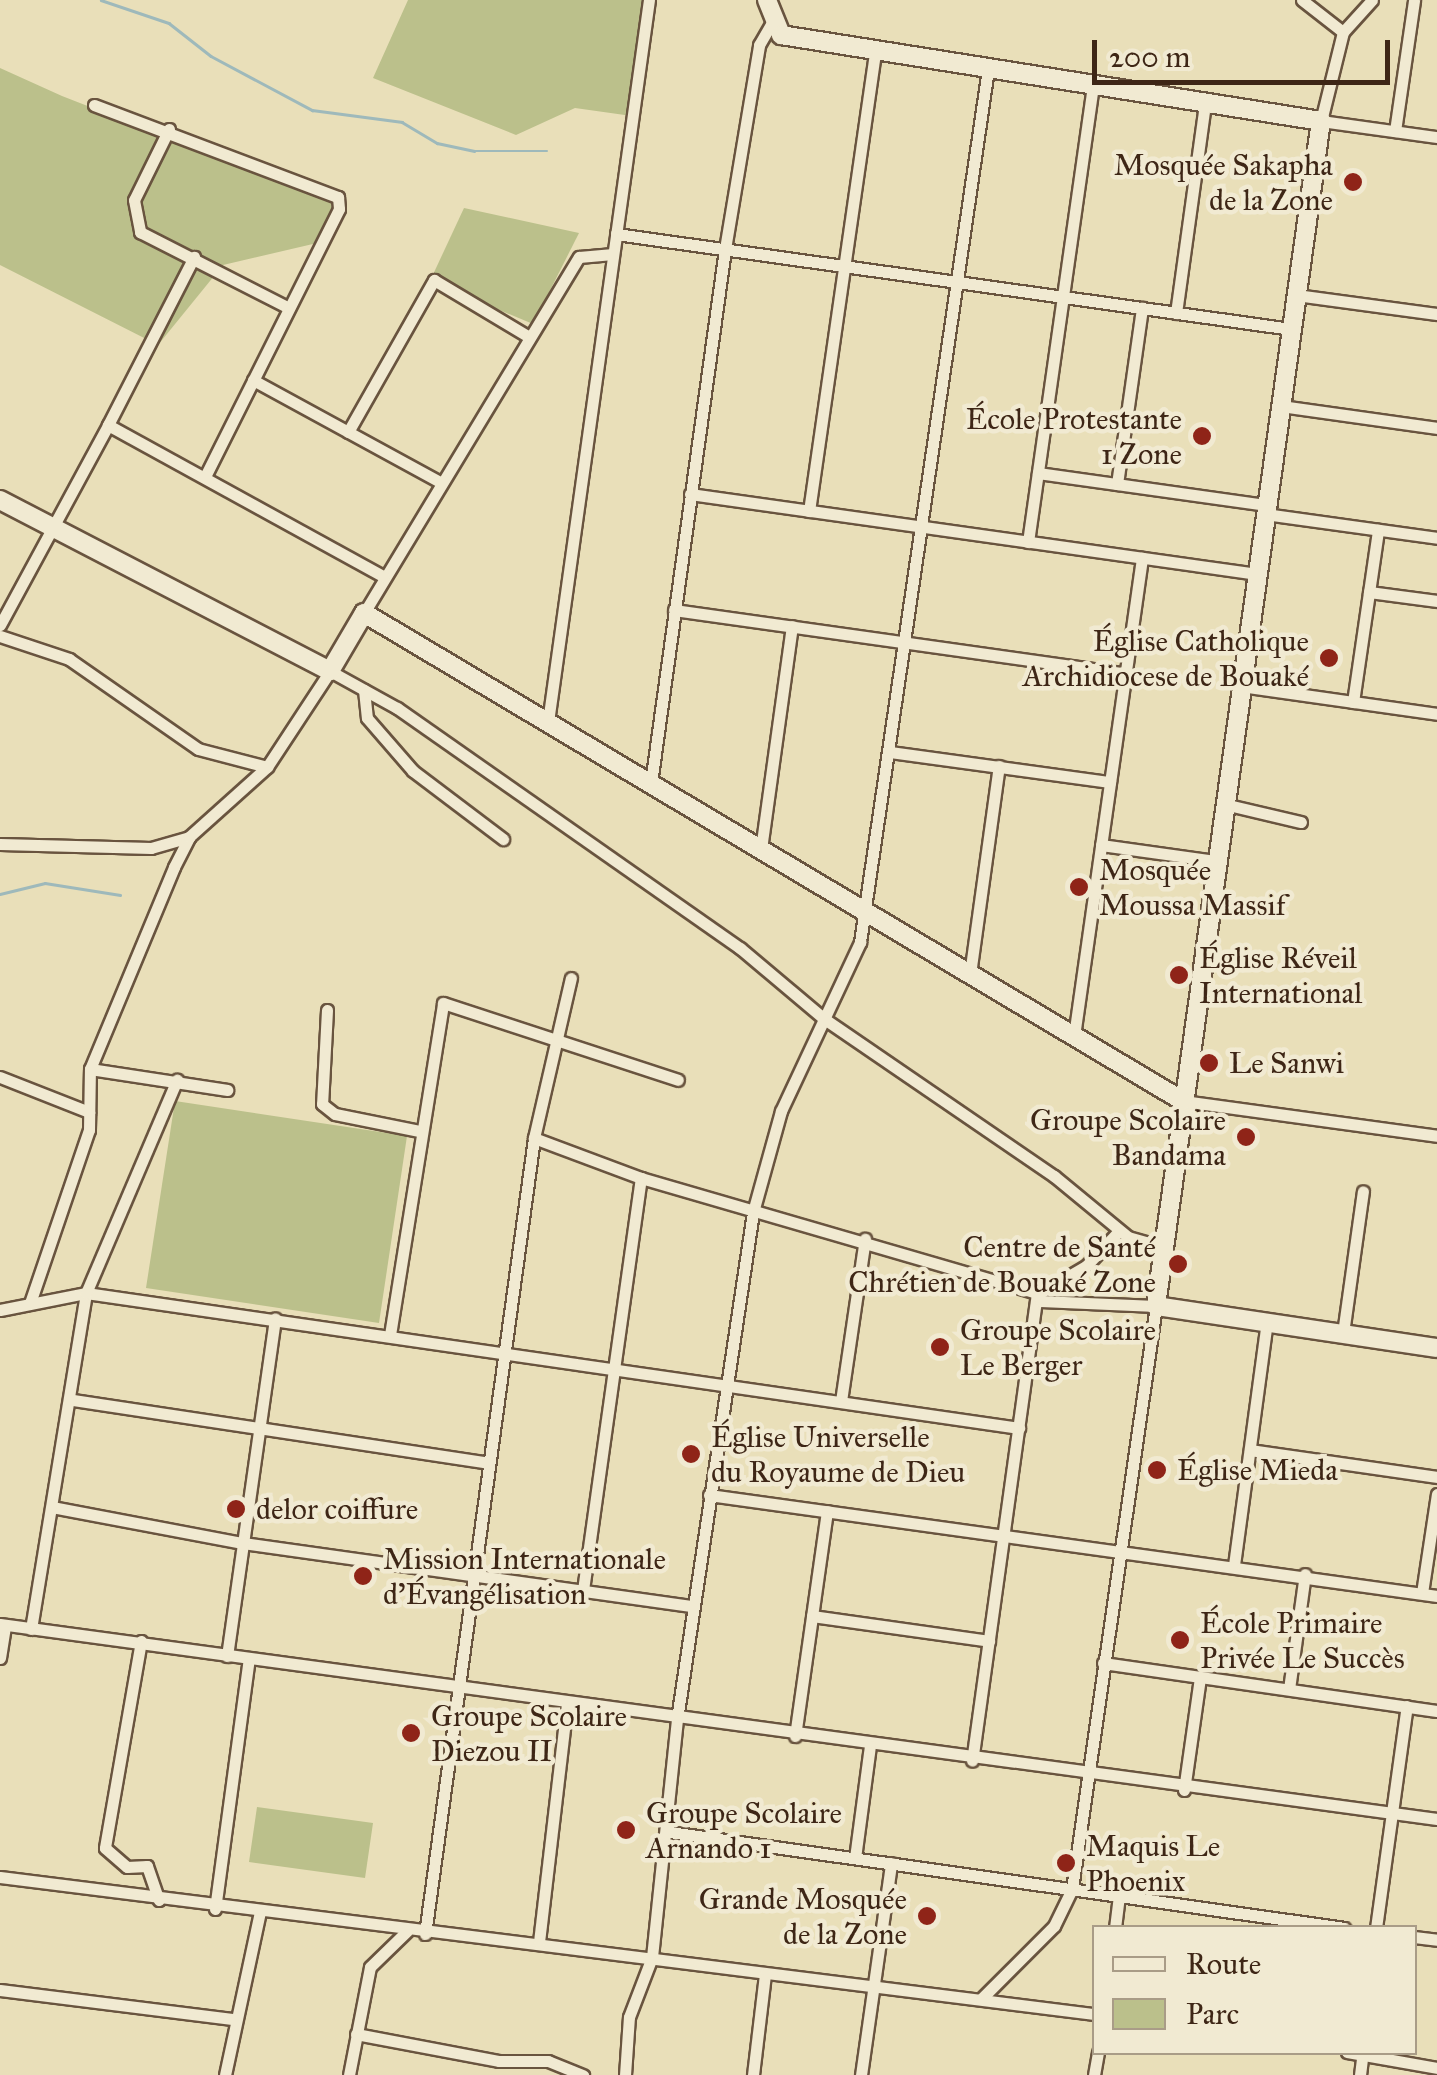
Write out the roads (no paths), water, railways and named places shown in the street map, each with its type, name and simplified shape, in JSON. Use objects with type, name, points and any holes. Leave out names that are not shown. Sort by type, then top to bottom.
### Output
[{"type":"street","points":[[548,722],[650,0]]},
{"type":"street","points":[[767,0],[771,24],[782,35],[1205,105],[1437,138]]},
{"type":"street","points":[[1302,0],[1343,32]]},
{"type":"street","points":[[981,1999],[1054,1926],[1072,1888],[1320,121],[1343,32],[1372,0]]},
{"type":"street","points":[[1395,132],[1414,0]]},
{"type":"street","points":[[651,783],[725,249],[759,45],[771,24]]},
{"type":"street","points":[[809,510],[875,53]]},
{"type":"street","points":[[625,2075],[630,2017],[652,1958],[669,1832],[677,1719],[753,1212],[781,1111],[856,956],[890,752],[988,69]]},
{"type":"street","points":[[1028,542],[1092,86]]},
{"type":"street","points":[[94,105],[170,130],[338,197],[339,209],[205,476]]},
{"type":"street","points":[[1176,313],[1205,105]]},
{"type":"street","points":[[170,130],[134,200],[140,232],[290,308]]},
{"type":"street","points":[[616,234],[1292,329]]},
{"type":"street","points":[[30,1303],[89,1112],[90,1069],[189,837],[267,767],[330,671],[526,335],[578,257],[613,254]]},
{"type":"street","points":[[0,625],[194,257]]},
{"type":"street","points":[[348,432],[434,280],[526,335]]},
{"type":"street","points":[[1296,294],[1437,314]]},
{"type":"street","points":[[1117,484],[1142,308]]},
{"type":"street","points":[[253,380],[440,482]]},
{"type":"street","points":[[1280,406],[1437,428]]},
{"type":"street","points":[[108,424],[384,578]]},
{"type":"street","points":[[1038,473],[1437,538]]},
{"type":"street","points":[[690,494],[1257,574]]},
{"type":"street","points":[[0,500],[364,690],[740,948],[823,1018],[1054,1176],[1120,1231],[1162,1247]]},
{"type":"street","points":[[1353,702],[1378,530]]},
{"type":"street","points":[[1074,1036],[1142,558]]},
{"type":"street","points":[[1369,592],[1437,601]]},
{"type":"street","points":[[674,610],[1125,673]]},
{"type":"street","points":[[364,613],[1183,1101],[1437,1136]]},
{"type":"street","points":[[761,849],[792,626]]},
{"type":"street","points":[[0,636],[70,659],[198,749],[267,767]]},
{"type":"street","points":[[1241,686],[1437,714]]},
{"type":"street","points":[[364,690],[367,718],[413,771],[503,839]]},
{"type":"street","points":[[890,752],[1110,782]]},
{"type":"street","points":[[970,974],[999,766]]},
{"type":"street","points":[[1224,804],[1301,822]]},
{"type":"street","points":[[0,844],[152,848],[189,837]]},
{"type":"street","points":[[1101,845],[1216,861]]},
{"type":"street","points":[[425,1934],[534,1138],[571,978]]},
{"type":"street","points":[[390,1334],[418,1131],[443,1002],[678,1080]]},
{"type":"street","points":[[327,1010],[322,1104],[334,1114],[418,1131]]},
{"type":"street","points":[[90,1069],[227,1090]]},
{"type":"street","points":[[0,1077],[89,1112]]},
{"type":"street","points":[[31,1629],[73,1400],[86,1294],[178,1080]]},
{"type":"street","points":[[534,1138],[641,1178],[753,1212],[864,1239],[1039,1298],[1156,1306],[1437,1348]]},
{"type":"street","points":[[583,1590],[641,1178]]},
{"type":"street","points":[[1343,1334],[1363,1190]]},
{"type":"street","points":[[972,1760],[1039,1298],[1086,1266],[1120,1231]]},
{"type":"street","points":[[841,1402],[864,1239]]},
{"type":"street","points":[[0,1310],[86,1294],[725,1381],[1019,1428]]},
{"type":"street","points":[[227,1656],[275,1318]]},
{"type":"street","points":[[1234,1565],[1267,1322]]},
{"type":"street","points":[[73,1400],[488,1462]]},
{"type":"street","points":[[1250,1450],[1437,1476]]},
{"type":"street","points":[[1422,1593],[1437,1494]]},
{"type":"street","points":[[709,1495],[1305,1574],[1437,1596]]},
{"type":"street","points":[[52,1507],[243,1543],[693,1606]]},
{"type":"street","points":[[795,1736],[827,1511]]},
{"type":"street","points":[[1289,1689],[1305,1574]]},
{"type":"street","points":[[812,1616],[989,1641]]},
{"type":"street","points":[[0,1658],[2,1625],[1184,1790],[1437,1819]]},
{"type":"street","points":[[141,1642],[106,1848],[121,1864],[155,1874],[159,1900]]},
{"type":"street","points":[[215,1909],[249,1659]]},
{"type":"street","points":[[1104,1663],[1437,1711]]},
{"type":"street","points":[[1184,1790],[1200,1677]]},
{"type":"street","points":[[539,1942],[567,1704]]},
{"type":"street","points":[[1376,1925],[1406,1706]]},
{"type":"street","points":[[854,1858],[870,1746]]},
{"type":"street","points":[[669,1832],[1324,1925]]},
{"type":"street","points":[[861,2075],[891,1863]]},
{"type":"street","points":[[0,1876],[215,1909],[425,1934],[539,1942],[1092,2014]]},
{"type":"street","points":[[1115,1925],[1119,1895]]},
{"type":"street","points":[[226,2075],[234,2019],[260,1912]]},
{"type":"street","points":[[349,2075],[370,1966],[407,1930]]},
{"type":"street","points":[[753,2075],[765,1974]]},
{"type":"street","points":[[0,1990],[234,2019]]},
{"type":"street","points":[[356,2034],[498,2061],[548,2061],[583,2075]]},
{"type":"street","points":[[1367,2055],[1425,2070],[1437,2068]]},
{"type":"waterway","points":[[101,0],[169,23],[211,56],[312,110],[402,122],[437,143],[474,151],[547,151]]},
{"type":"waterway","points":[[0,894],[45,883],[120,895]]},
{"type":"place","name":"Mosquée Sakapha de la Zone","points":[[1353,182]]},
{"type":"place","name":"École Protestante 1 Zone","points":[[1202,436]]},
{"type":"place","name":"Église Catholique Archidiocese de Bouaké","points":[[1329,658]]},
{"type":"place","name":"Mosquée Moussa Massif","points":[[1079,887]]},
{"type":"place","name":"Église Réveil International","points":[[1179,975]]},
{"type":"place","name":"Le Sanwi","points":[[1209,1063]]},
{"type":"place","name":"Groupe Scolaire Bandama","points":[[1246,1137]]},
{"type":"place","name":"Centre de Santé Chrétien de Bouaké Zone","points":[[1178,1264]]},
{"type":"place","name":"Groupe Scolaire Le Berger","points":[[940,1347]]},
{"type":"place","name":"Église Universelle du Royaume de Dieu","points":[[691,1454]]},
{"type":"place","name":"Église Mieda","points":[[1157,1470]]},
{"type":"place","name":"delor coiffure","points":[[236,1509]]},
{"type":"place","name":"Mission Internationale d'Évangélisation","points":[[363,1576]]},
{"type":"place","name":"École Primaire Privée Le Succès","points":[[1180,1640]]},
{"type":"place","name":"Groupe Scolaire Diezou II","points":[[411,1733]]},
{"type":"place","name":"Groupe Scolaire Arnando 1","points":[[626,1830]]},
{"type":"place","name":"Maquis Le Phoenix","points":[[1066,1863]]},
{"type":"place","name":"Grande Mosquée de la Zone","points":[[927,1916]]}]
